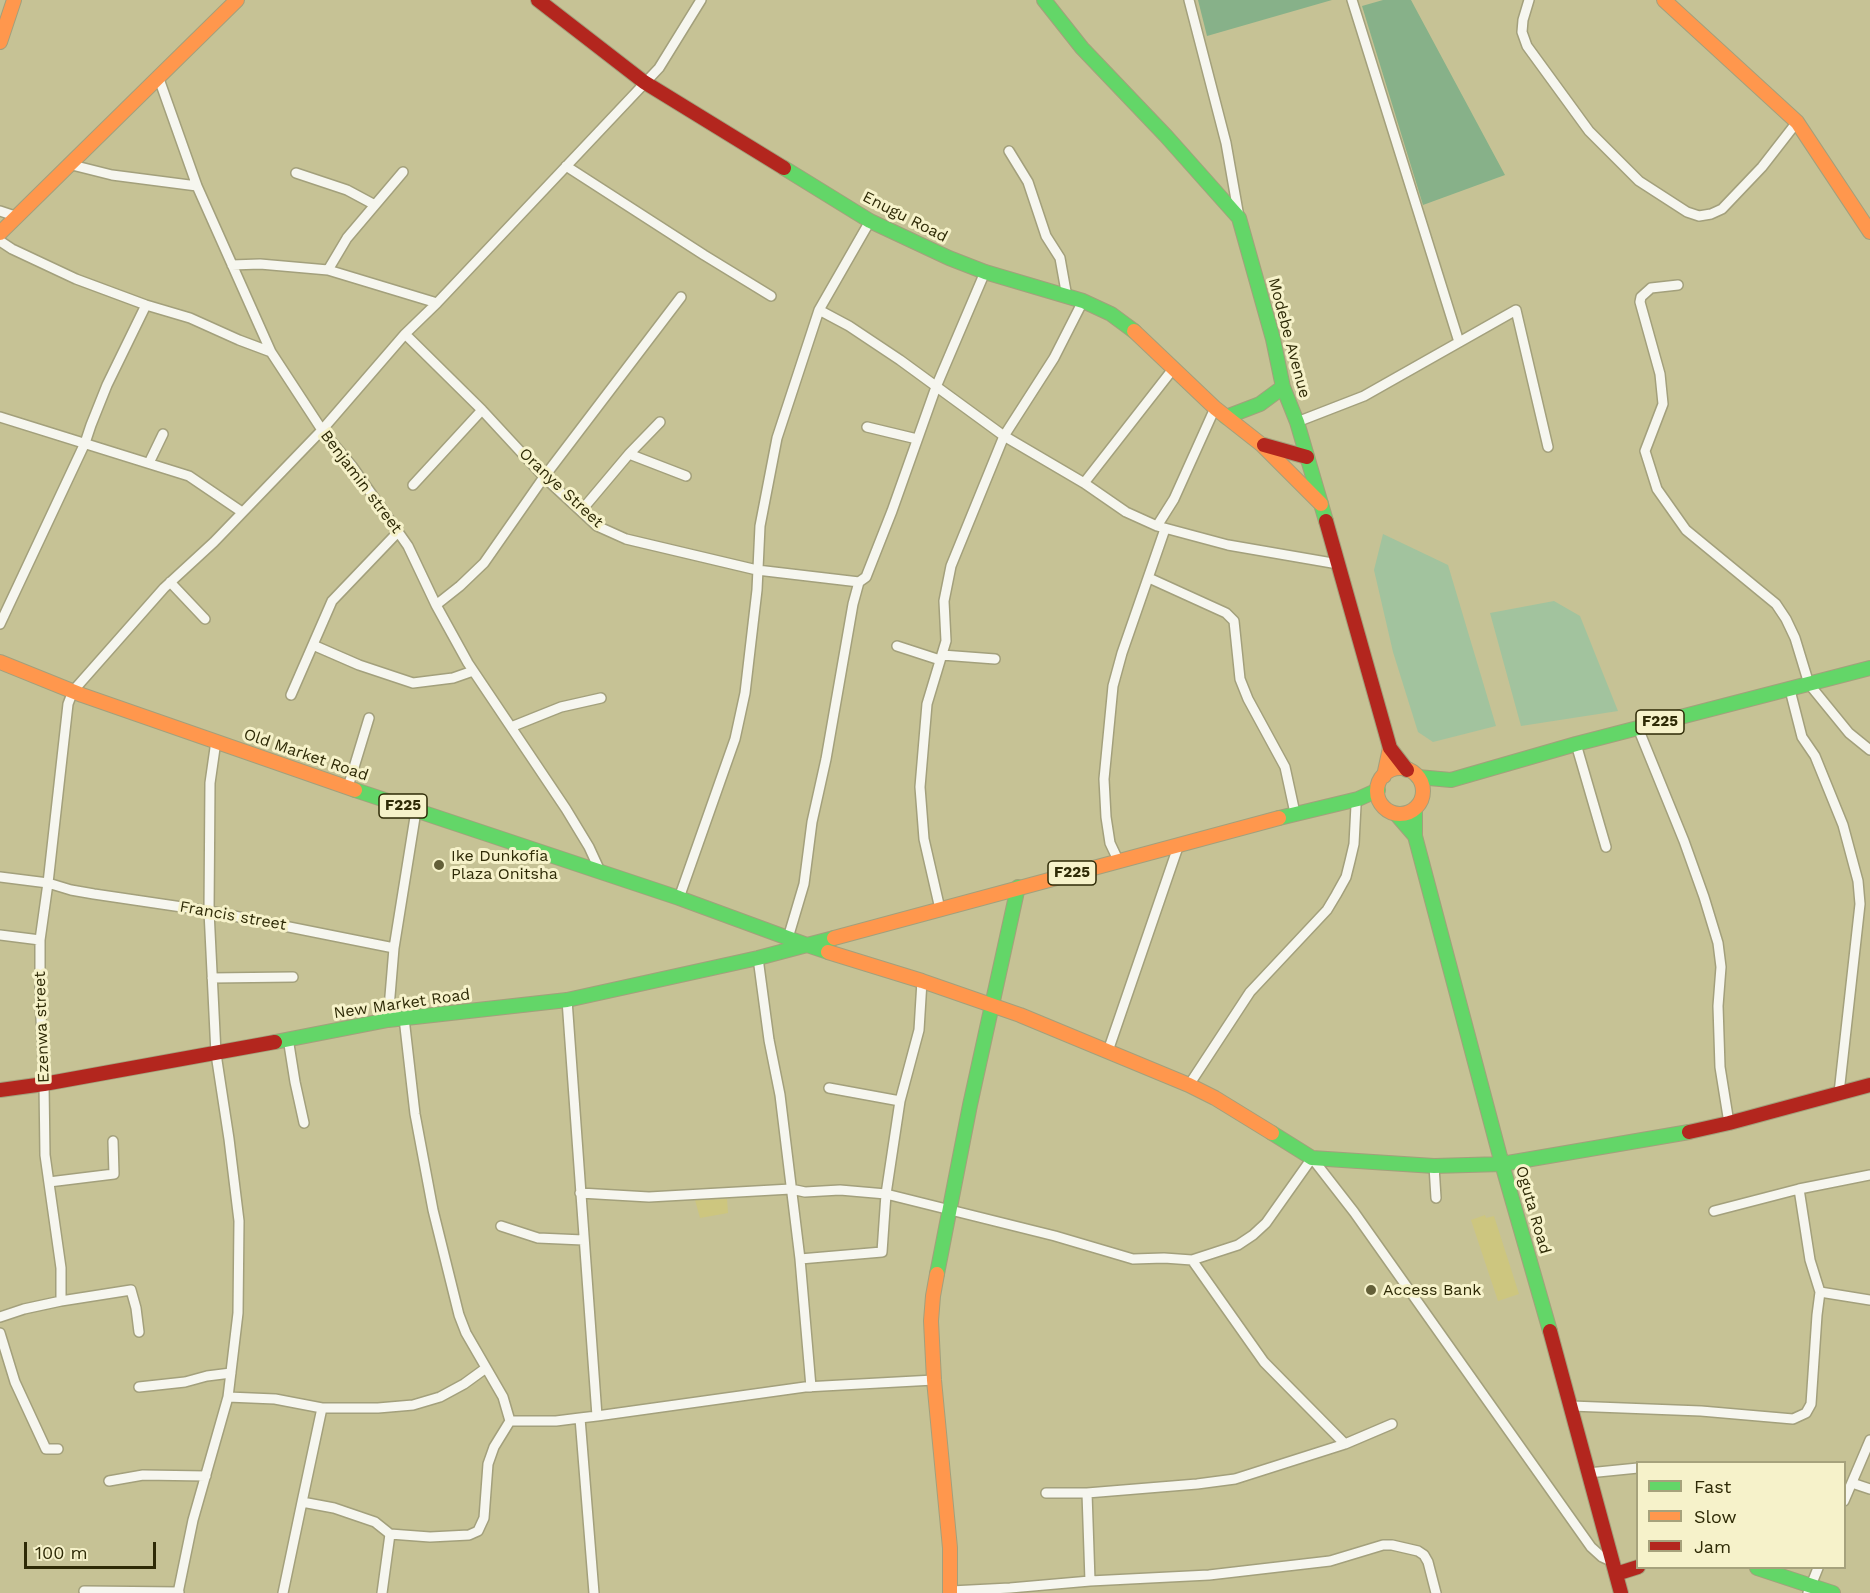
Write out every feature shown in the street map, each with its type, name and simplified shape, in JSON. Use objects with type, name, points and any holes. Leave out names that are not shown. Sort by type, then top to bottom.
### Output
[{"type":"street","points":[[0,42],[14,0]]},
{"type":"street","points":[[0,233],[237,0]]},
{"type":"street","name":"Enugu Road","points":[[538,0],[644,82],[870,221],[985,272],[1083,301],[1111,314],[1131,327],[1215,408],[1262,445],[1321,504]]},
{"type":"street","points":[[73,692],[170,582],[322,430],[405,334],[659,68],[701,0]]},
{"type":"street","name":"Modebe Avenue","points":[[1044,0],[1082,48],[1166,136],[1239,218],[1273,339],[1283,387],[1297,422],[1390,748]]},
{"type":"street","points":[[1189,0],[1226,143],[1239,218]]},
{"type":"street","points":[[1352,0],[1459,342]]},
{"type":"street","points":[[1529,0],[1522,32],[1527,46],[1589,131],[1639,181],[1687,212],[1699,216],[1722,209],[1762,167],[1797,122]]},
{"type":"street","points":[[1664,0],[1797,122],[1870,232]]},
{"type":"street","name":"Benjamin street","points":[[158,76],[197,186],[271,352],[322,430],[352,466],[408,546],[436,605],[474,671],[566,809],[589,847],[600,871]]},
{"type":"street","points":[[1009,151],[1028,182],[1046,236],[1060,258],[1067,297]]},
{"type":"street","points":[[68,164],[112,175],[197,186]]},
{"type":"street","points":[[566,166],[771,296]]},
{"type":"street","points":[[328,270],[346,238],[403,172]]},
{"type":"street","points":[[296,174],[347,190],[375,205]]},
{"type":"street","points":[[0,211],[15,216]]},
{"type":"street","points":[[679,898],[735,739],[745,693],[757,590],[759,526],[777,438],[819,310],[870,221]]},
{"type":"street","points":[[0,241],[76,279],[146,305],[190,318],[271,352]]},
{"type":"street","points":[[232,265],[260,264],[328,270],[437,303]]},
{"type":"street","points":[[788,938],[804,884],[813,822],[859,582],[866,577],[936,387],[985,272]]},
{"type":"street","points":[[1678,285],[1651,288],[1641,297],[1640,302],[1660,374],[1663,404],[1645,451],[1657,489],[1686,530],[1776,604],[1795,638],[1809,684],[1849,734],[1870,750]]},
{"type":"street","points":[[436,605],[484,563],[544,477],[681,297]]},
{"type":"street","points":[[940,909],[924,839],[920,787],[927,704],[946,641],[944,601],[951,566],[1004,436],[1054,358],[1083,301]]},
{"type":"street","points":[[0,624],[86,443],[107,385],[146,305]]},
{"type":"street","points":[[819,310],[849,326],[1004,436],[1084,483],[1126,512],[1161,528],[1228,545],[1338,564]]},
{"type":"street","points":[[1297,422],[1364,396],[1516,310],[1548,447]]},
{"type":"street","name":"Oranye Street","points":[[405,334],[482,410],[544,477],[597,526],[626,539],[757,570],[859,582]]},
{"type":"street","points":[[1084,483],[1173,369]]},
{"type":"street","points":[[1226,417],[1260,404],[1283,387]]},
{"type":"street","points":[[1118,860],[1110,843],[1104,779],[1112,696],[1122,653],[1149,578],[1161,528],[1215,408]]},
{"type":"street","points":[[413,485],[482,410]]},
{"type":"street","points":[[0,417],[189,476],[242,512]]},
{"type":"street","points":[[581,511],[629,454],[660,422]]},
{"type":"street","points":[[867,427],[917,439]]},
{"type":"street","points":[[149,463],[163,434]]},
{"type":"street","points":[[1262,445],[1307,457]]},
{"type":"street","points":[[629,454],[686,476]]},
{"type":"street","points":[[291,695],[332,601],[398,532]]},
{"type":"street","points":[[1149,578],[1226,613],[1234,621],[1240,679],[1248,699],[1285,767],[1295,813]]},
{"type":"street","points":[[170,582],[205,619]]},
{"type":"street","points":[[312,645],[359,665],[413,683],[453,678],[474,671]]},
{"type":"street","points":[[897,646],[941,658],[995,659]]},
{"type":"street","name":"Old Market Road","points":[[0,662],[73,692],[416,811],[600,871],[807,945],[1020,1015],[1189,1085],[1232,1108],[1312,1158]]},
{"type":"street","name":"F225","points":[[1336,803],[1390,810],[1402,814],[1415,809],[1422,797],[1451,780],[1576,744],[1870,668]]},
{"type":"street","points":[[1790,690],[1802,737],[1815,756],[1843,825],[1858,881],[1860,903],[1839,1093]]},
{"type":"street","name":"Ezenwa street","points":[[61,1301],[61,1268],[45,1155],[40,940],[68,704],[73,692]]},
{"type":"street","points":[[512,727],[561,707],[601,698]]},
{"type":"street","points":[[348,787],[369,718]]},
{"type":"street","points":[[1638,728],[1684,841],[1718,943],[1721,967],[1718,1006],[1720,1067],[1729,1123]]},
{"type":"street","points":[[84,1591],[178,1593],[193,1520],[228,1397],[238,1313],[239,1221],[216,1054],[212,978],[209,911],[210,783],[216,741]]},
{"type":"street","points":[[1576,744],[1606,847]]},
{"type":"street","points":[[1390,748],[1422,783],[1422,797]]},
{"type":"street","points":[[1390,748],[1378,796],[1415,836]]},
{"type":"street","name":"F225","points":[[1384,776],[1395,770],[1451,780]]},
{"type":"street","name":"F225","points":[[807,945],[1179,844],[1195,837],[1368,796],[1378,790]]},
{"type":"street","points":[[1189,1085],[1250,992],[1327,910],[1336,895],[1346,877],[1354,844],[1356,805]]},
{"type":"street","points":[[1415,809],[1415,836]]},
{"type":"street","points":[[388,1020],[394,948],[416,811]]},
{"type":"street","name":"Oguta Road","points":[[1415,836],[1502,1164],[1615,1568],[1617,1592]]},
{"type":"street","points":[[1108,1052],[1179,844]]},
{"type":"street","name":"Francis street","points":[[0,878],[48,883],[71,890],[209,911],[394,948]]},
{"type":"street","points":[[1018,887],[933,1296],[931,1321],[934,1380],[950,1548],[950,1592],[1090,1581],[1209,1575],[1330,1561],[1383,1545],[1392,1545],[1424,1554],[1436,1593]]},
{"type":"street","points":[[0,935],[40,940]]},
{"type":"street","name":"New Market Road","points":[[0,1090],[216,1054],[388,1020],[567,1000],[807,945]]},
{"type":"street","points":[[758,958],[769,1040],[780,1095],[800,1259],[812,1387]]},
{"type":"street","points":[[212,978],[293,977]]},
{"type":"street","points":[[800,1259],[882,1252],[886,1194],[900,1101],[919,1030],[922,981]]},
{"type":"street","points":[[567,1000],[597,1416]]},
{"type":"street","points":[[302,1502],[375,1522],[390,1534],[430,1537],[469,1535],[478,1531],[484,1518],[488,1464],[494,1447],[510,1421],[503,1397],[466,1333],[459,1315],[438,1231],[415,1114],[404,1018]]},
{"type":"street","points":[[288,1038],[304,1123]]},
{"type":"street","points":[[1312,1158],[1434,1166],[1502,1164],[1675,1135],[1870,1085]]},
{"type":"street","points":[[829,1088],[900,1101]]},
{"type":"street","points":[[49,1182],[114,1174],[113,1141]]},
{"type":"street","points":[[580,1192],[649,1197],[791,1189],[805,1192],[840,1190],[886,1194],[1055,1236],[1133,1259],[1192,1260],[1238,1245],[1253,1235],[1266,1222],[1312,1158]]},
{"type":"street","points":[[1312,1158],[1354,1212],[1592,1547],[1615,1568],[1636,1567]]},
{"type":"street","points":[[1434,1166],[1436,1198]]},
{"type":"street","points":[[1714,1211],[1799,1189],[1870,1175]]},
{"type":"street","points":[[1571,1406],[1701,1411],[1793,1419],[1806,1413],[1811,1404],[1816,1315],[1820,1292],[1810,1260],[1799,1189]]},
{"type":"street","points":[[501,1226],[538,1238],[583,1240]]},
{"type":"street","points":[[1192,1260],[1264,1362],[1345,1444]]},
{"type":"street","points":[[0,1317],[61,1301],[130,1290],[136,1308],[139,1332]]},
{"type":"street","points":[[1820,1292],[1870,1300]]},
{"type":"street","points":[[0,1333],[15,1382],[46,1449],[58,1449]]},
{"type":"street","points":[[228,1397],[275,1399],[322,1408],[378,1408],[413,1405],[440,1397],[464,1384],[486,1368]]},
{"type":"street","points":[[139,1387],[185,1382],[231,1373]]},
{"type":"street","points":[[510,1421],[580,1418],[812,1387],[934,1380]]},
{"type":"street","points":[[283,1593],[322,1408]]},
{"type":"street","points":[[580,1418],[594,1593]]},
{"type":"street","points":[[1046,1493],[1087,1493],[1235,1479],[1345,1444],[1392,1424]]},
{"type":"street","points":[[1846,1498],[1870,1440]]},
{"type":"street","points":[[1588,1473],[1636,1468]]},
{"type":"street","points":[[109,1481],[143,1475],[206,1476]]},
{"type":"street","points":[[1852,1483],[1870,1489]]},
{"type":"street","points":[[1087,1493],[1090,1581]]},
{"type":"street","points":[[381,1593],[390,1534]]},
{"type":"street","points":[[1759,1569],[1809,1589],[1833,1593]]},
{"type":"street","points":[[1809,1589],[1818,1569]]},
{"type":"shaded area","points":[[727,1199],[728,1213],[700,1218],[695,1200]]},
{"type":"shaded area","points":[[1485,1215],[1486,1218],[1494,1216],[1519,1294],[1498,1301],[1471,1220]]},
{"type":"green space","points":[[1198,0],[1332,0],[1207,36]]},
{"type":"green space","points":[[1383,0],[1411,0],[1505,175],[1423,205],[1362,6]]},
{"type":"green space","points":[[1383,534],[1448,565],[1496,726],[1433,742],[1418,732],[1393,652],[1374,570]]},
{"type":"green space","points":[[1554,601],[1580,616],[1618,711],[1521,726],[1490,613]]},
{"type":"traffic: fast","points":[[1044,0],[1082,48],[1166,136],[1239,218],[1273,339],[1283,387],[1297,422],[1326,521]]},
{"type":"traffic: fast","points":[[784,168],[870,221],[949,258],[985,272],[1083,301],[1111,314],[1134,331]]},
{"type":"traffic: fast","points":[[1226,417],[1260,404],[1283,387]]},
{"type":"traffic: fast","points":[[1418,777],[1451,780],[1576,744],[1870,668]]},
{"type":"traffic: fast","points":[[355,790],[679,898],[807,945],[834,938]]},
{"type":"traffic: fast","points":[[1279,818],[1358,799],[1378,790]]},
{"type":"traffic: fast","points":[[1415,809],[1415,836],[1502,1164],[1550,1331]]},
{"type":"traffic: fast","points":[[1396,814],[1415,836]]},
{"type":"traffic: fast","points":[[937,1274],[970,1105],[1018,887]]},
{"type":"traffic: fast","points":[[275,1042],[388,1020],[567,1000],[807,945],[828,952]]},
{"type":"traffic: fast","points":[[1272,1133],[1312,1158],[1434,1166],[1502,1164],[1689,1132]]},
{"type":"traffic: fast","points":[[1760,1569],[1833,1593]]},
{"type":"traffic: slow","points":[[0,42],[14,0]]},
{"type":"traffic: slow","points":[[0,233],[237,0]]},
{"type":"traffic: slow","points":[[1664,0],[1797,122],[1870,232]]},
{"type":"traffic: slow","points":[[1134,331],[1215,408],[1262,445],[1321,504]]},
{"type":"traffic: slow","points":[[0,662],[82,695],[355,790]]},
{"type":"traffic: slow","points":[[1384,776],[1390,748]]},
{"type":"traffic: slow","points":[[1400,768],[1416,775],[1423,791],[1416,807],[1400,814],[1384,807],[1377,791],[1384,775],[1400,768]]},
{"type":"traffic: slow","points":[[834,938],[1279,818]]},
{"type":"traffic: slow","points":[[828,952],[1020,1015],[1189,1085],[1272,1133]]},
{"type":"traffic: slow","points":[[937,1274],[931,1321],[934,1380],[950,1548],[950,1593]]},
{"type":"traffic: jam","points":[[538,0],[644,82],[784,168]]},
{"type":"traffic: jam","points":[[1264,445],[1307,457]]},
{"type":"traffic: jam","points":[[1326,521],[1390,748],[1407,770]]},
{"type":"traffic: jam","points":[[0,1090],[275,1042]]},
{"type":"traffic: jam","points":[[1689,1132],[1870,1085]]},
{"type":"traffic: jam","points":[[1550,1331],[1621,1593]]},
{"type":"traffic: jam","points":[[1616,1574],[1636,1568]]},
{"type":"place","name":"Ike Dunkofia Plaza Onitsha","points":[[439,865]]},
{"type":"place","name":"Access Bank","points":[[1371,1290]]}]
